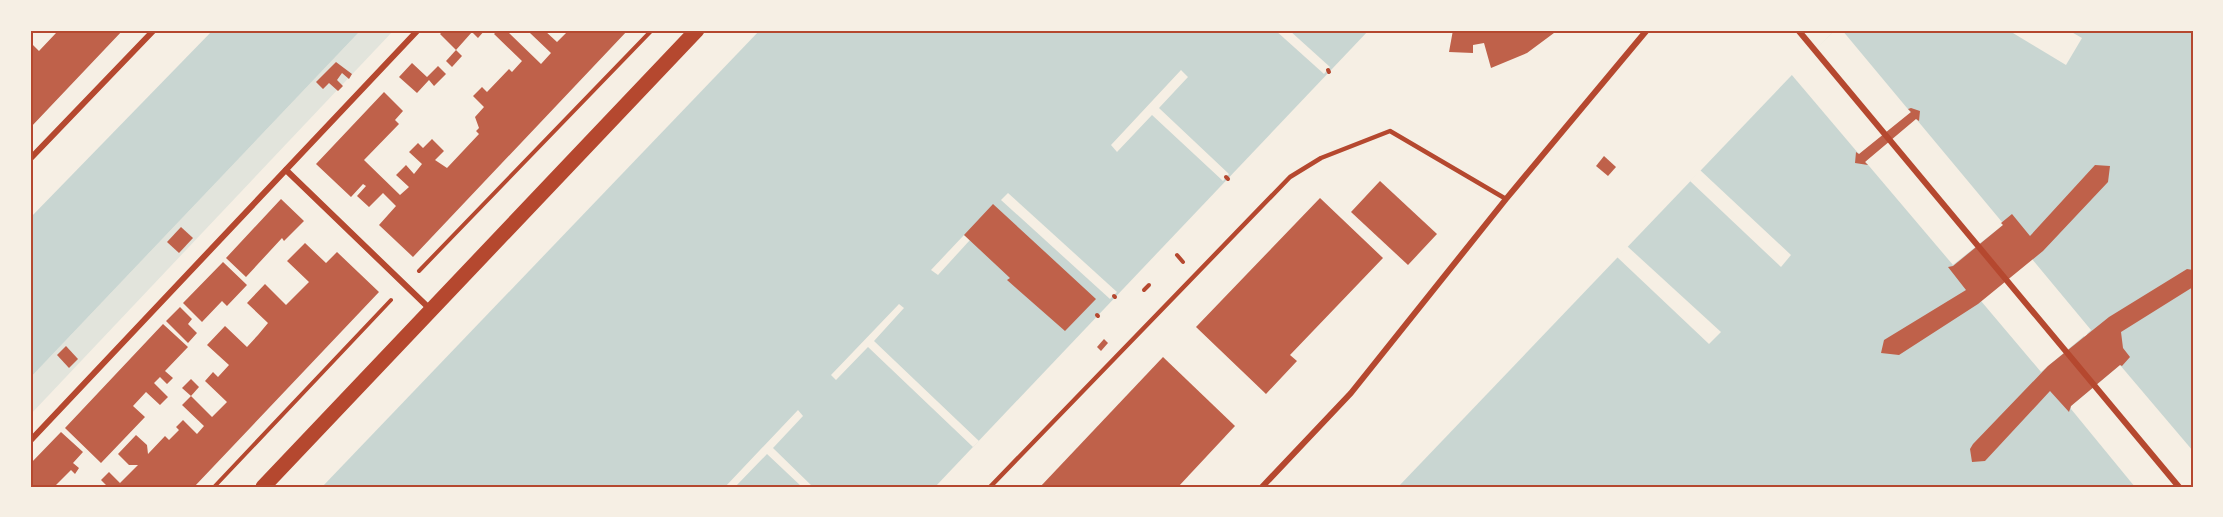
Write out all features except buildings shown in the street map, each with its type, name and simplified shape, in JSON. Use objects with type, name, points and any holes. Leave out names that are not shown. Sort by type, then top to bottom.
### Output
[{"type":"main road","points":[[263,487],[697,30]]},
{"type":"street","points":[[30,159],[154,30]]},
{"type":"street","points":[[30,441],[418,30]]},
{"type":"street","points":[[1262,487],[1351,393],[1506,199],[1647,30]]},
{"type":"street","points":[[1798,30],[2179,487]]},
{"type":"street","points":[[286,170],[431,310]]},
{"type":"lane","points":[[990,487],[1290,177],[1321,158],[1390,131],[1506,199]]},
{"type":"path","points":[[214,487],[405,285],[652,30]]},
{"type":"path","points":[[1144,290],[1149,285]]},
{"type":"shaded area","points":[[213,30],[361,30],[30,378],[30,218]]},
{"type":"shaded area","points":[[361,30],[394,30],[30,415],[30,378]]},
{"type":"shaded area","points":[[760,30],[1369,30],[935,487],[322,487]]},
{"type":"shaded area","points":[[1835,30],[2193,30],[2193,487],[1398,487]]},
{"type":"pier","points":[[1275,30],[1289,30],[1330,67],[1324,74]]},
{"type":"pier","points":[[1835,30],[1842,30],[2002,222],[2003,225],[1953,265],[1791,74]]},
{"type":"pier","points":[[2008,30],[2068,30],[2082,38],[2066,65]]},
{"type":"pier","points":[[1181,70],[1188,77],[1159,108],[1229,174],[1223,181],[1152,115],[1117,152],[1111,145]]},
{"type":"pier","points":[[1700,170],[1791,255],[1781,267],[1690,181]]},
{"type":"pier","points":[[1008,193],[1117,292],[1110,299],[1001,200]]},
{"type":"pier","points":[[964,235],[970,240],[938,275],[931,270]]},
{"type":"pier","points":[[1627,246],[1721,332],[1709,344],[1617,257]]},
{"type":"pier","points":[[2032,259],[2091,330],[2087,334],[2097,348],[2095,349],[2084,336],[2041,372],[1981,301]]},
{"type":"pier","points":[[899,304],[904,308],[874,341],[979,441],[973,447],[868,347],[836,380],[831,375]]},
{"type":"pier","points":[[2120,365],[2193,451],[2193,487],[2135,487],[2071,409],[2071,406]]},
{"type":"pier","points":[[798,410],[803,416],[773,448],[813,487],[802,487],[767,454],[735,487],[725,487]]}]
